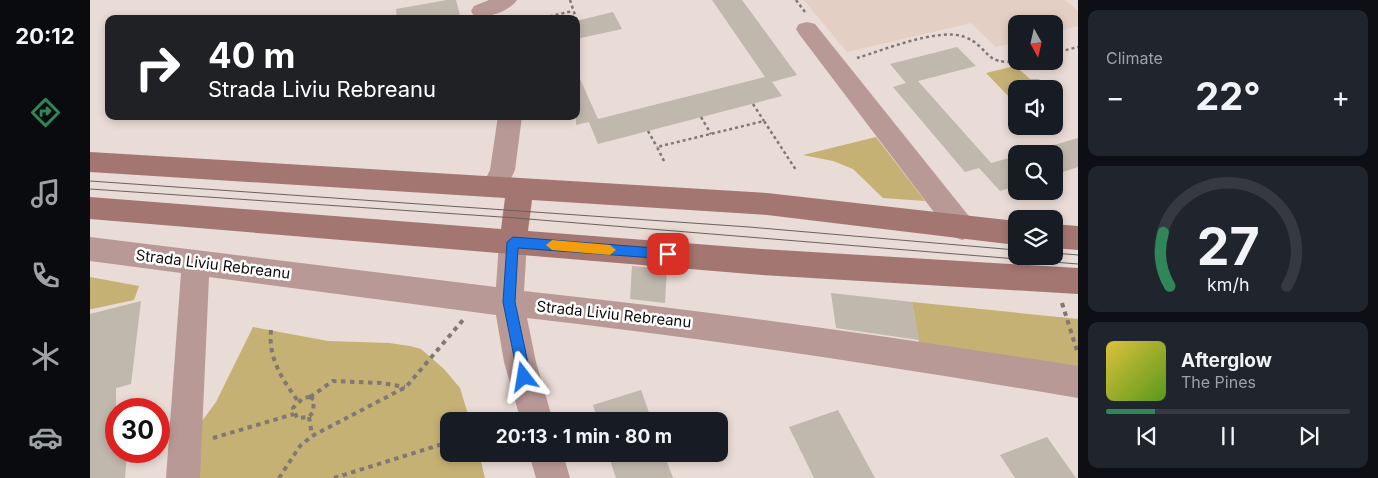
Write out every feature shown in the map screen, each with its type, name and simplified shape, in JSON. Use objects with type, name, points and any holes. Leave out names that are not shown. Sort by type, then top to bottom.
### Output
[{"type":"street","points":[[480,10],[507,0]]},
{"type":"street","points":[[807,29],[962,228]]},
{"type":"street","points":[[509,120],[506,128],[503,172],[507,187],[513,242],[509,302],[520,362],[534,412]]},
{"type":"street","points":[[90,162],[767,204],[1008,232]]},
{"type":"street","points":[[90,208],[762,262],[1066,280]]},
{"type":"street","points":[[1063,237],[1078,238]]},
{"type":"street","name":"Strada Liviu Rebreanu","points":[[90,249],[839,343],[1078,382]]},
{"type":"street","points":[[182,478],[196,261]]},
{"type":"path","points":[[570,0],[575,15]]},
{"type":"path","points":[[556,15],[573,11]]},
{"type":"path","points":[[834,64],[952,35],[972,41],[992,60],[1000,64],[1008,63]]},
{"type":"path","points":[[1063,51],[1078,47]]},
{"type":"path","points":[[753,104],[796,170]]},
{"type":"path","points":[[701,117],[711,134]]},
{"type":"path","points":[[657,147],[764,121]]},
{"type":"path","points":[[648,131],[664,162]]},
{"type":"path","points":[[1066,280],[1078,355]]},
{"type":"path","points":[[279,478],[300,446],[312,436],[406,387],[461,325],[469,298]]},
{"type":"path","points":[[271,330],[269,342],[271,354],[282,378],[298,401]]},
{"type":"path","points":[[309,417],[301,419],[294,414],[293,408],[298,401],[310,397],[333,381],[381,383],[406,387]]},
{"type":"path","points":[[310,397],[314,400],[315,406],[309,417],[312,436]]},
{"type":"path","points":[[184,446],[294,414]]},
{"type":"path","points":[[334,478],[440,445]]},
{"type":"shaded area","points":[[804,0],[1065,0],[1078,11],[1078,26],[1063,30],[1063,15],[1008,15],[1008,44],[996,47],[971,23],[847,52]]},
{"type":"shaded area","points":[[1008,68],[1008,70],[1020,70],[1030,79],[1040,80],[1008,80],[1008,96],[986,73]]},
{"type":"shaded area","points":[[876,137],[925,201],[883,198],[853,169],[833,161],[803,155]]},
{"type":"shaded area","points":[[90,277],[139,286],[134,300],[90,309]]},
{"type":"shaded area","points":[[912,302],[1078,319],[1078,373],[921,354]]},
{"type":"shaded area","points":[[253,327],[328,341],[389,343],[421,349],[444,369],[460,388],[467,412],[440,412],[440,462],[481,462],[485,478],[191,478],[202,421],[216,402]]},
{"type":"building","points":[[456,0],[460,15],[397,15],[396,9]]},
{"type":"building","points":[[712,0],[742,0],[797,75],[772,82],[782,96],[598,144],[589,122],[576,125],[576,120],[580,120],[580,79],[598,119],[765,77]]},
{"type":"building","points":[[613,12],[622,29],[580,38],[580,20]]},
{"type":"building","points":[[957,47],[976,66],[918,81],[991,163],[1008,158],[1008,188],[1000,191],[979,168],[965,172],[893,87],[906,83],[890,64]]},
{"type":"building","points":[[1078,138],[1078,167],[1063,172],[1063,145],[1054,145]]},
{"type":"building","points":[[632,266],[667,269],[665,303],[630,299]]},
{"type":"building","points":[[831,293],[912,302],[919,340],[836,328]]},
{"type":"building","points":[[141,301],[131,384],[116,388],[116,398],[105,398],[105,463],[126,463],[125,478],[90,478],[90,314]]},
{"type":"building","points":[[641,390],[649,412],[595,412],[593,405]]},
{"type":"building","points":[[838,410],[875,478],[814,478],[789,427]]},
{"type":"building","points":[[1047,437],[1076,478],[1015,478],[1000,455]]},
{"type":"building","points":[[611,462],[667,462],[673,478],[616,478]]},
{"type":"tram line","points":[[90,181],[749,227],[1008,249]]},
{"type":"tram line","points":[[90,189],[516,218],[1078,264]]},
{"type":"tram line","points":[[1063,254],[1078,255]]},
{"type":"slow traffic","points":[[552,245],[610,250]]},
{"type":"route","points":[[524,377],[509,302],[513,242],[668,254]]}]
